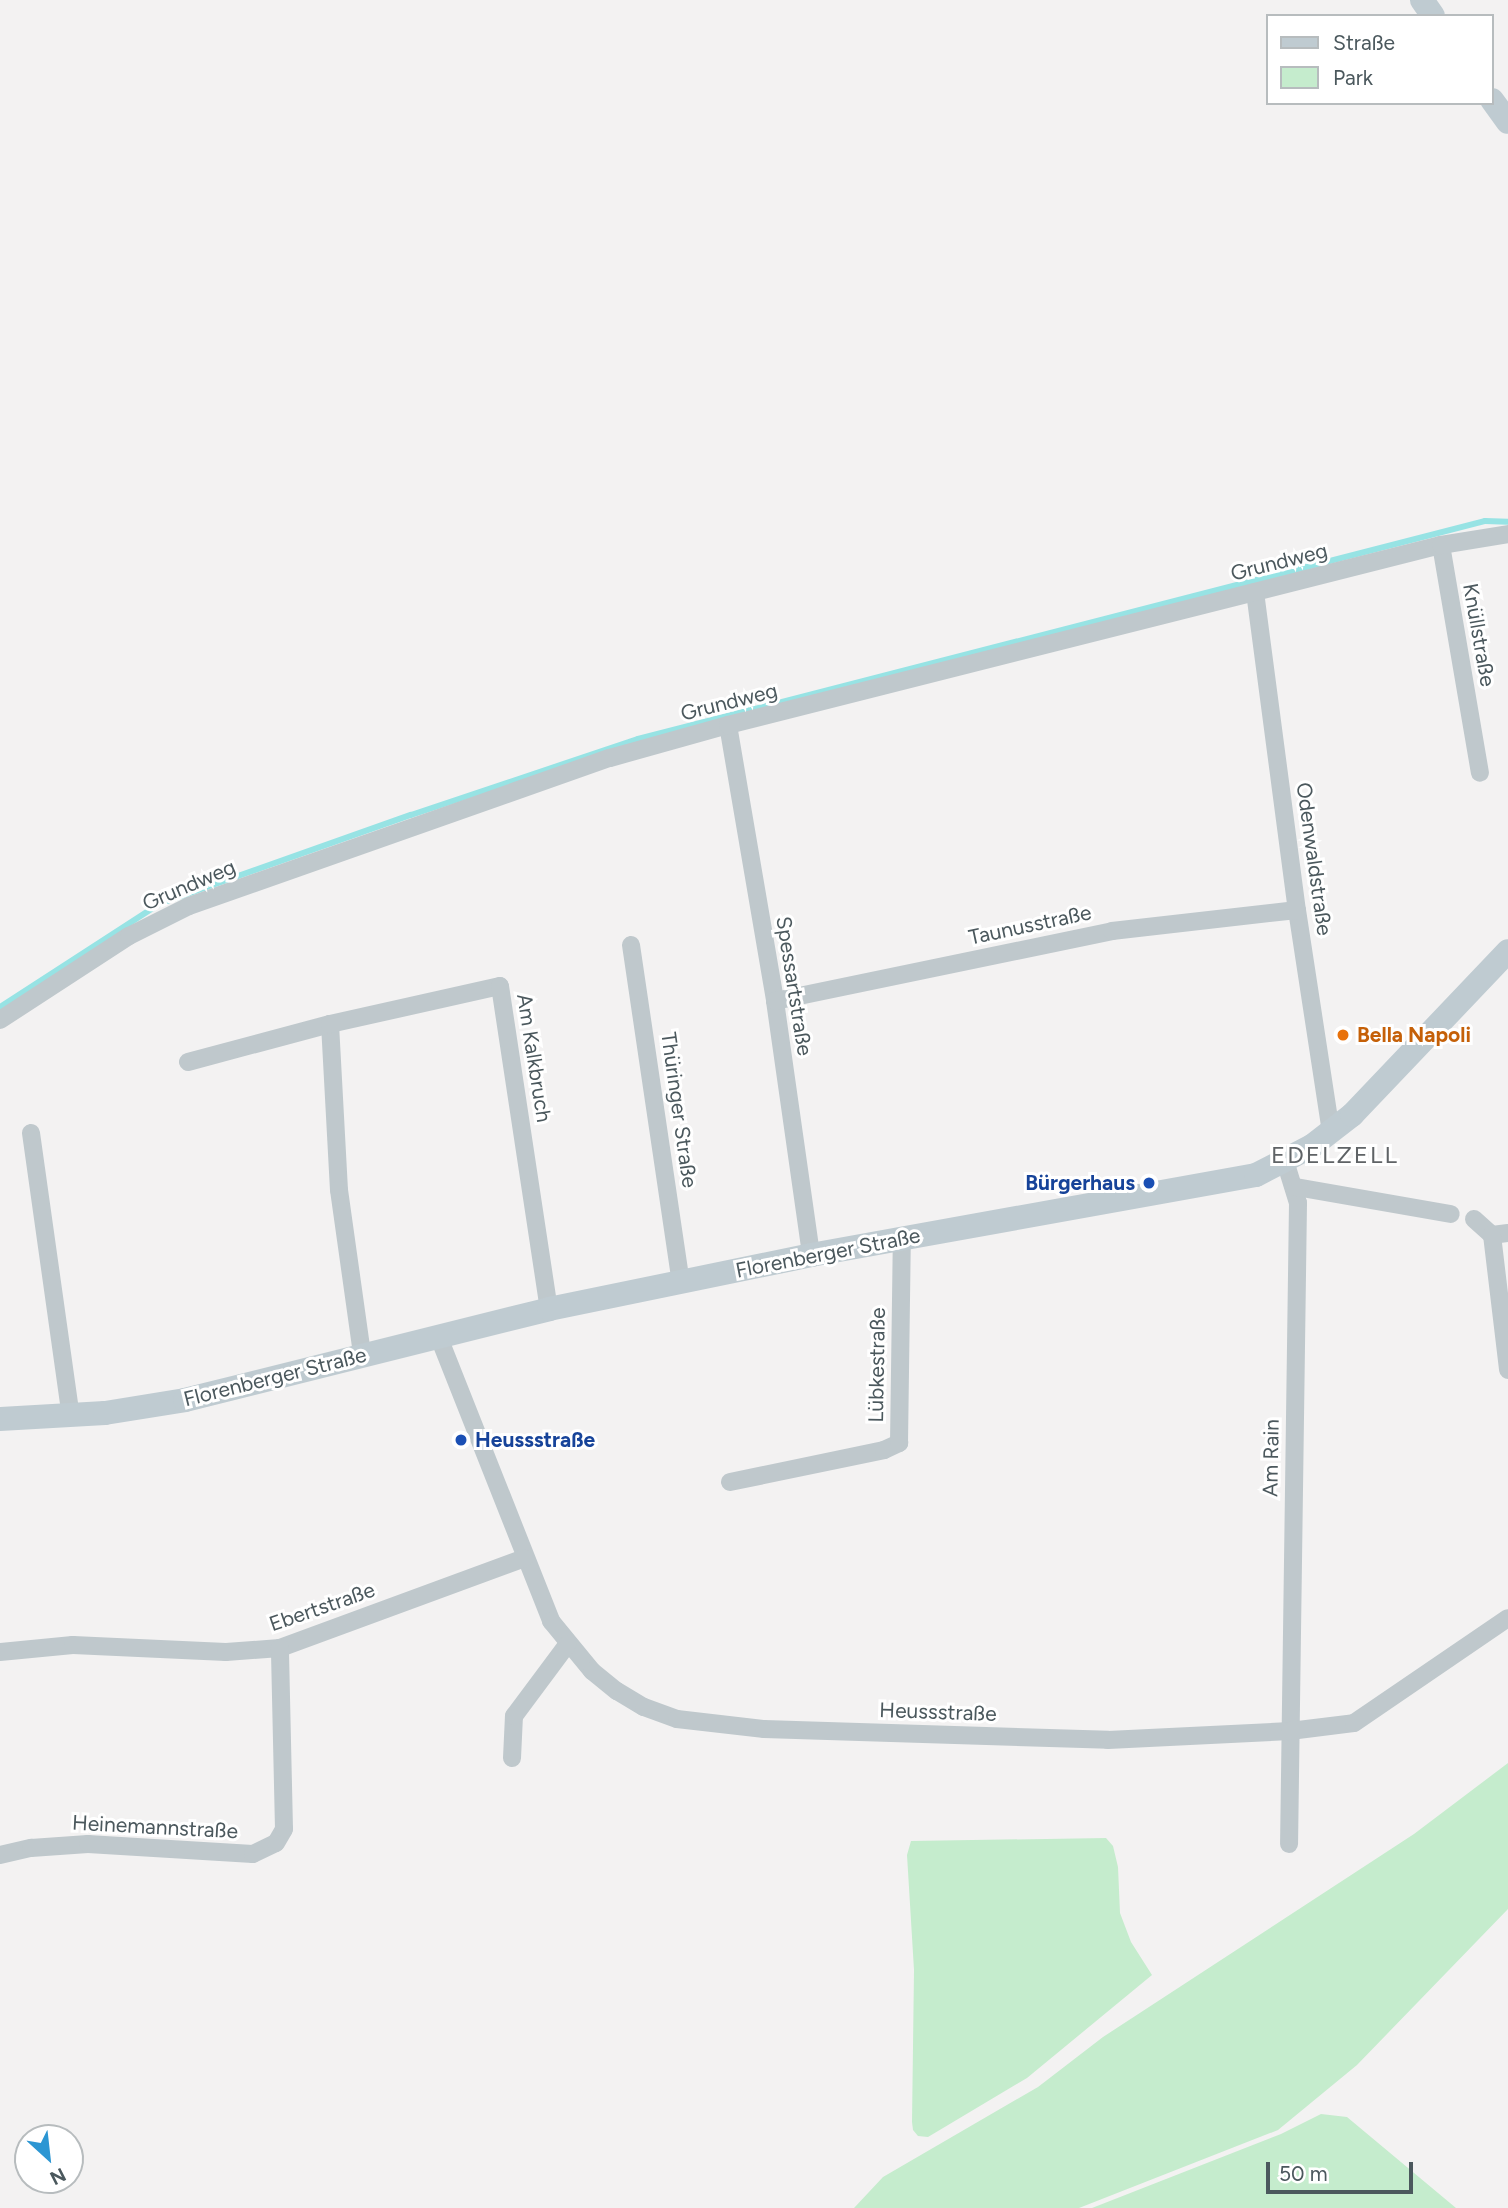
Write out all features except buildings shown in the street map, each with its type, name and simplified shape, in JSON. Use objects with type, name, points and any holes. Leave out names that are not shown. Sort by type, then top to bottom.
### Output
[{"type":"street","points":[[1494,103],[1508,122]]},
{"type":"street","name":"Grundweg","points":[[0,1020],[129,936],[189,906],[611,758],[728,725],[1045,648],[1441,545],[1508,534]]},
{"type":"street","name":"Knüllstraße","points":[[1441,545],[1480,773]]},
{"type":"street","name":"Odenwaldstraße","points":[[1255,592],[1297,910],[1331,1132]]},
{"type":"street","name":"Spessartstraße","points":[[728,725],[775,1001],[811,1255]]},
{"type":"street","name":"Taunusstraße","points":[[775,1001],[1112,931],[1297,910]]},
{"type":"street","name":"Thüringer Straße","points":[[631,945],[681,1282]]},
{"type":"street","name":"Florenberger Straße","points":[[0,1419],[71,1416],[185,1401],[362,1354],[549,1309],[811,1255],[1256,1175],[1286,1161],[1331,1132],[1372,1096],[1508,951]]},
{"type":"street","name":"Am Kalkbruch","points":[[188,1062],[330,1024],[500,986],[549,1309]]},
{"type":"street","points":[[330,1024],[339,1190],[362,1354]]},
{"type":"street","points":[[31,1133],[71,1416]]},
{"type":"street","name":"Am Rain","points":[[1286,1161],[1296,1187],[1298,1203],[1289,1844]]},
{"type":"street","points":[[1296,1187],[1451,1214]]},
{"type":"street","points":[[1474,1219],[1500,1234],[1508,1370]]},
{"type":"street","name":"Lübkestraße","points":[[730,1482],[884,1450],[900,1443],[902,1238]]},
{"type":"street","name":"Heussstraße","points":[[438,1335],[551,1621],[567,1645],[592,1671],[644,1707],[677,1719],[720,1727],[1108,1740],[1290,1731]]},
{"type":"street","name":"Ebertstraße","points":[[0,1652],[73,1644],[226,1652],[280,1648],[524,1558]]},
{"type":"street","points":[[1290,1731],[1354,1723],[1508,1618]]},
{"type":"street","points":[[512,1758],[514,1716],[567,1645]]},
{"type":"street","name":"Heinemannstraße","points":[[0,1855],[44,1846],[88,1844],[253,1854],[276,1843],[284,1829],[280,1648]]},
{"type":"green space","points":[[1508,1763],[1508,1909],[1357,2065],[1278,2130],[1079,2208],[854,2208],[883,2177],[1038,2087],[1103,2037],[1414,1834]]},
{"type":"green space","points":[[1106,1838],[1113,1846],[1118,1867],[1120,1913],[1131,1942],[1152,1975],[1027,2078],[928,2137],[918,2136],[913,2130],[912,2122],[914,1970],[907,1855],[911,1841]]},
{"type":"green space","points":[[1321,2114],[1347,2117],[1456,2208],[1092,2208],[1281,2134]]},
{"type":"waterway","points":[[0,1007],[159,904],[638,739],[1485,521],[1508,522]]},
{"type":"place","name":"Bella Napoli","points":[[1343,1035]]},
{"type":"place","name":"Bürgerhaus","points":[[1149,1183]]},
{"type":"place","name":"Heussstraße","points":[[461,1440]]},
{"type":"district","name":"EDELZELL","points":[[1335,1155]]}]
